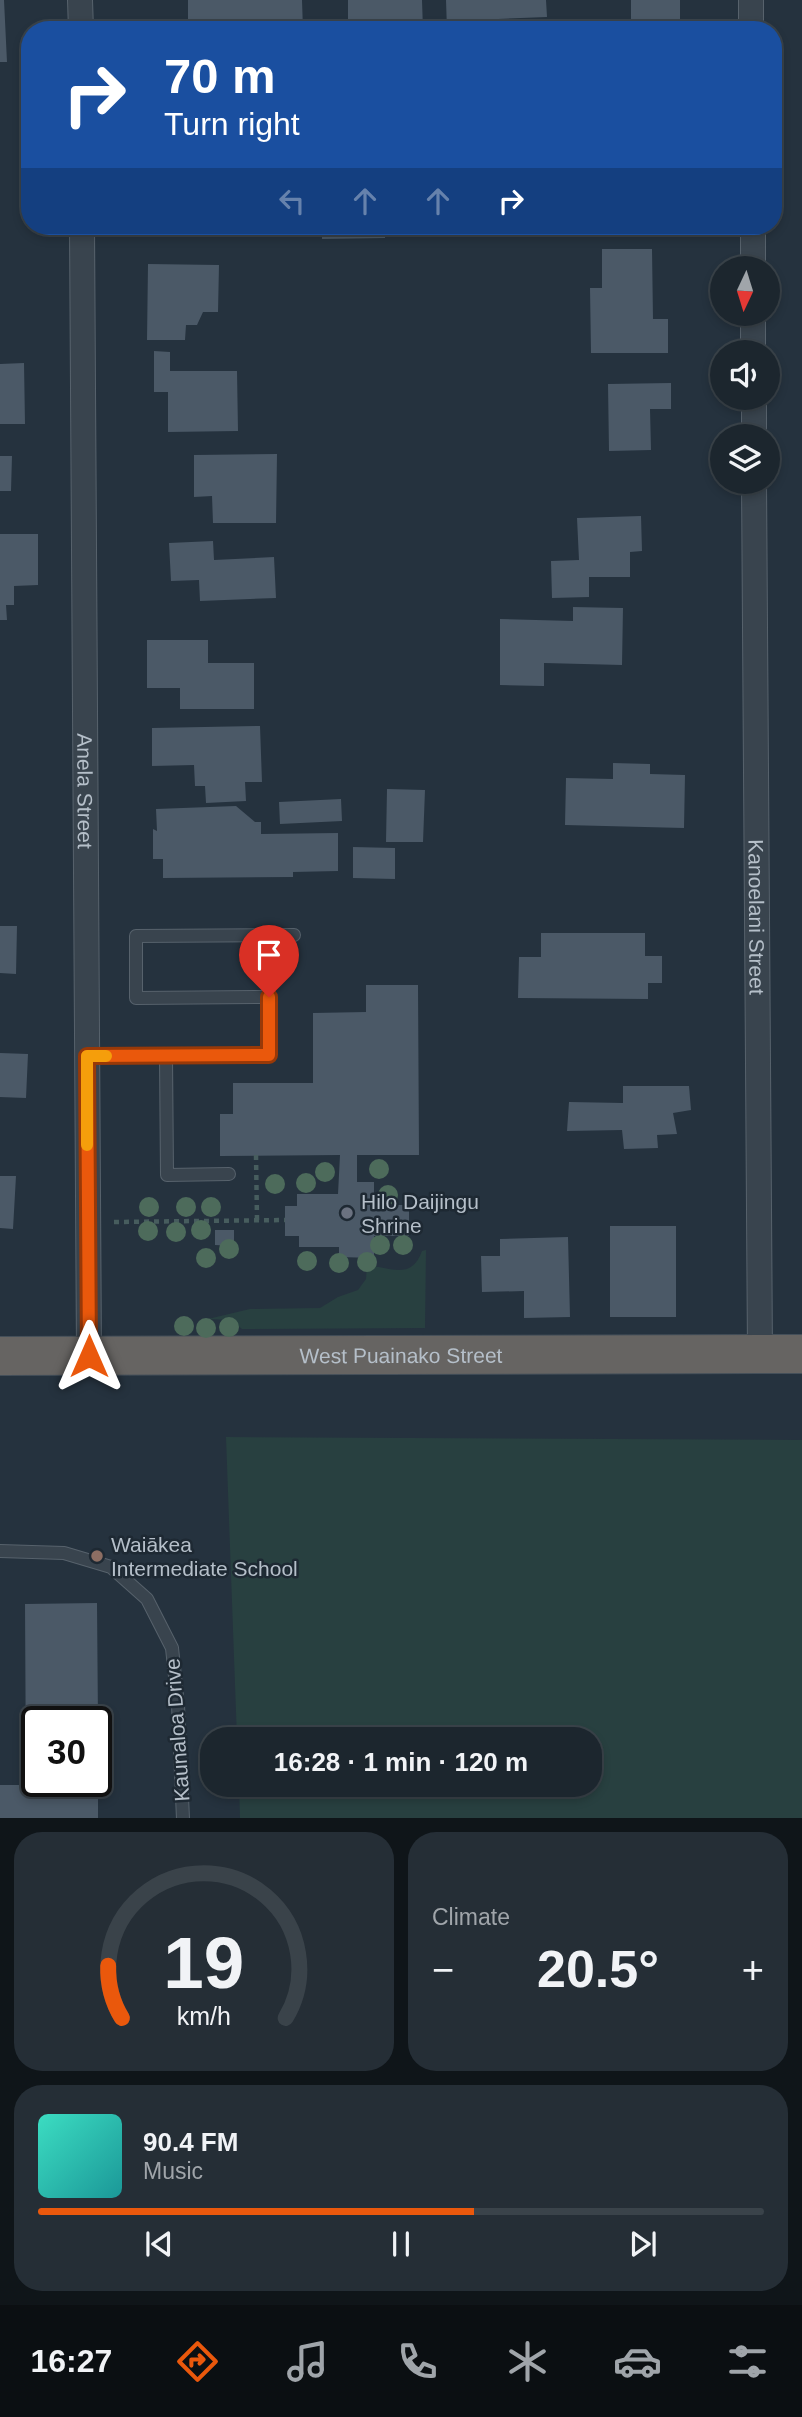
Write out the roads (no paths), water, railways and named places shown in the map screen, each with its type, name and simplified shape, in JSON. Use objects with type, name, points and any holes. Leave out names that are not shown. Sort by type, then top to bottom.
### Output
[{"type":"highway","name":"West Puainako Street","points":[[0,1356],[802,1354]]},
{"type":"street","points":[[80,0],[81,21]]},
{"type":"street","points":[[751,0],[751,21]]},
{"type":"street","name":"Anela Street","points":[[82,235],[89,1356]]},
{"type":"street","points":[[752,235],[753,256]]},
{"type":"street","name":"Kanoelani Street","points":[[754,494],[760,1354]]},
{"type":"lane","points":[[87,1056],[269,1055],[269,997],[136,998],[135,936],[295,935]]},
{"type":"lane","points":[[166,1056],[167,1175],[229,1174]]},
{"type":"lane","name":"Kaunaloa Drive","points":[[0,1551],[64,1553],[111,1567],[147,1599],[172,1648],[178,1706],[183,1818]]},
{"type":"place","name":"Hilo Daijingu Shrine","points":[[347,1213]]},
{"type":"place","name":"Waiākea Intermediate School","points":[[97,1556]]}]
